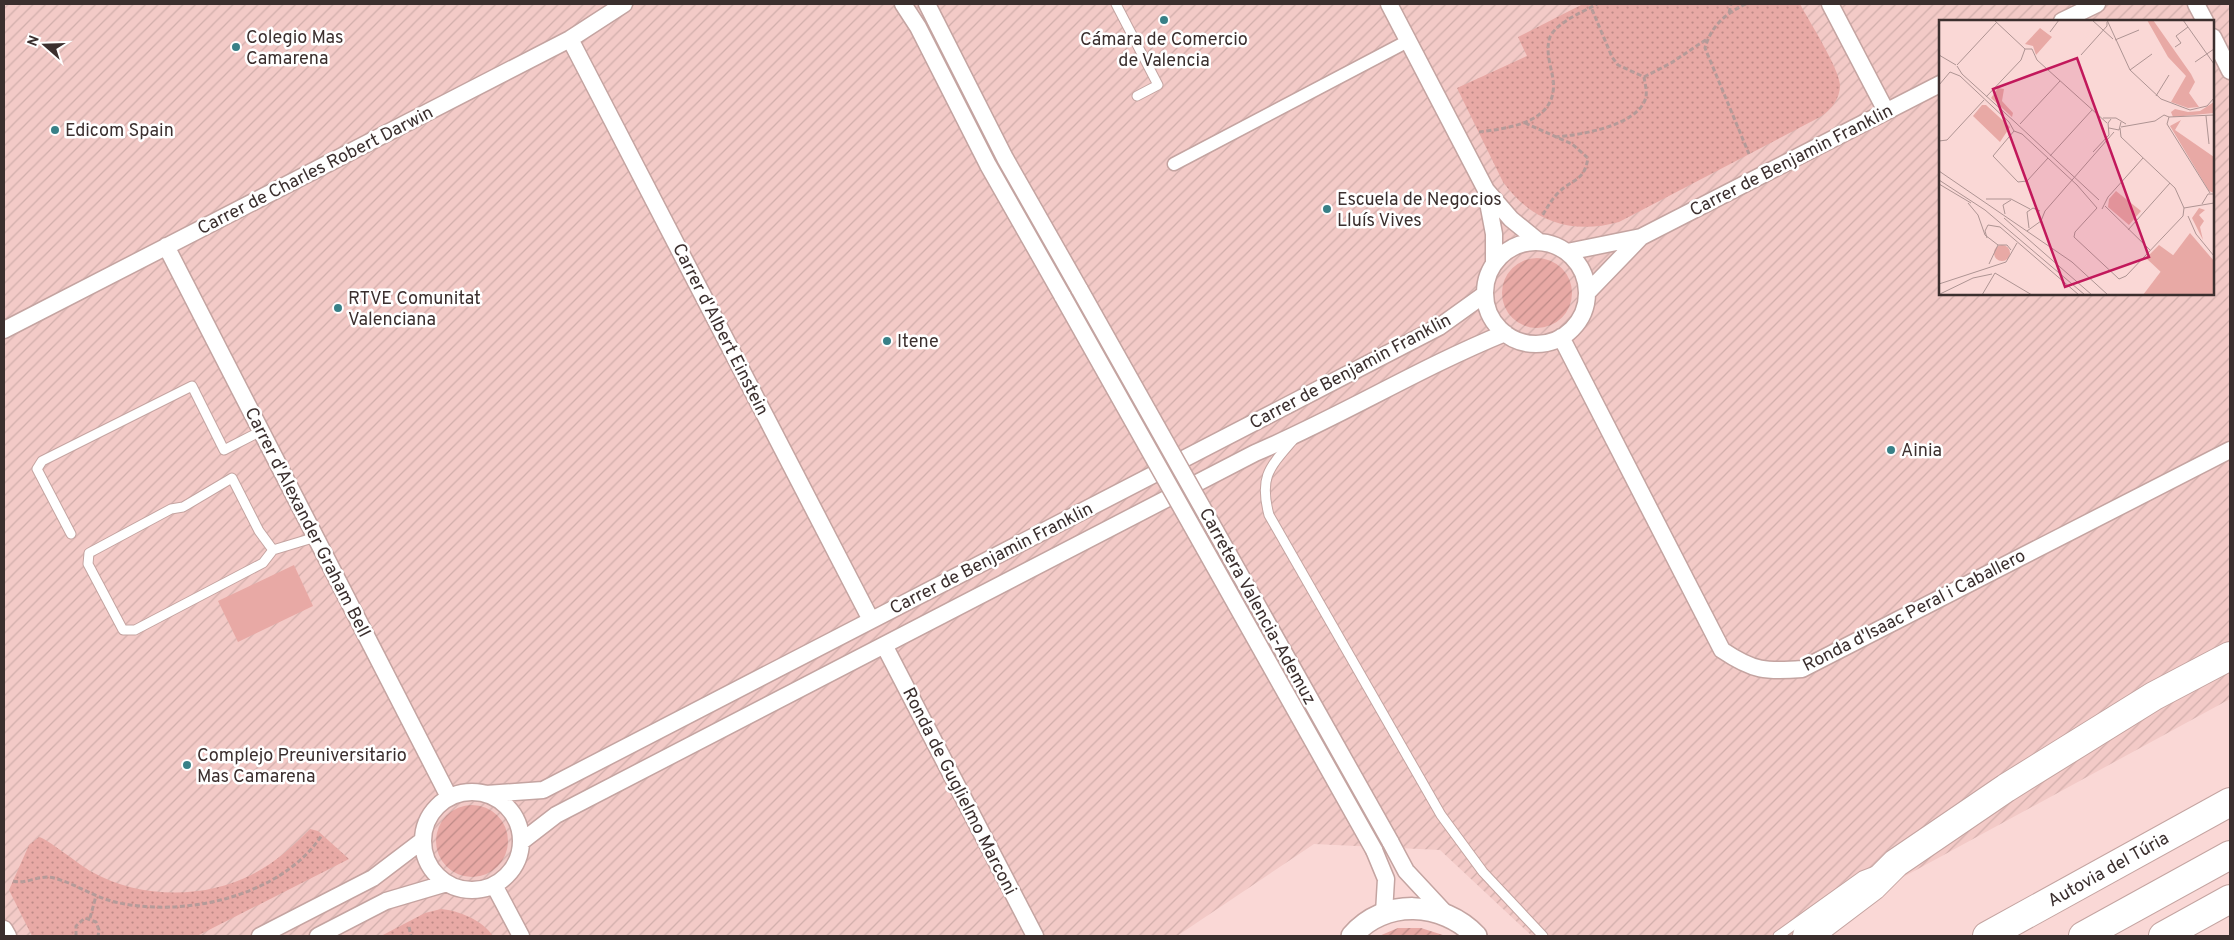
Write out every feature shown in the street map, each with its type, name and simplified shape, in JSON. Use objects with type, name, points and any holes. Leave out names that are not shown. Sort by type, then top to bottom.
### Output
[{"type":"highway","points":[[1806,936],[1873,886],[1896,863],[2006,788],[2130,712],[2230,656]]},
{"type":"highway","name":"Autovia del Túria","points":[[1986,936],[2230,802]]},
{"type":"highway","points":[[2083,936],[2230,855]]},
{"type":"highway","points":[[2163,936],[2230,899]]},
{"type":"street","name":"Carrer de Charles Robert Darwin","points":[[4,330],[570,39],[624,4]]},
{"type":"street","name":"Carretera Valencia-Ademuz","points":[[903,4],[918,27],[988,165],[1374,850],[1386,879],[1384,913]]},
{"type":"street","points":[[927,4],[937,20]]},
{"type":"street","points":[[933,4],[937,20]]},
{"type":"street","points":[[1389,4],[1486,190],[1510,220],[1538,241]]},
{"type":"street","points":[[1830,4],[1886,112]]},
{"type":"street","points":[[2064,20],[2097,4]]},
{"type":"street","points":[[2196,4],[2204,20]]},
{"type":"street","name":"Carretera Valencia-Ademuz","points":[[937,20],[1005,158],[1406,871],[1446,914]]},
{"type":"street","name":"Carrer d'Albert Einstein","points":[[570,39],[871,620]]},
{"type":"street","points":[[2214,39],[2230,71]]},
{"type":"street","points":[[1174,164],[1408,41]]},
{"type":"street","name":"Carrer de Benjamin Franklin","points":[[1567,252],[1641,237],[1939,85]]},
{"type":"street","points":[[1486,190],[1494,234],[1494,264]]},
{"type":"street","name":"Carrer de Benjamin Franklin","points":[[1587,292],[1641,237]]},
{"type":"street","points":[[1538,241],[1553,244],[1567,252],[1578,263],[1584,277],[1587,292],[1580,318],[1572,329],[1561,337],[1548,342],[1533,344],[1518,340],[1505,333],[1494,322],[1487,309],[1485,294],[1487,278],[1494,264],[1506,252],[1521,244],[1538,241]]},
{"type":"street","name":"Carrer d'Alexander Graham Bell","points":[[166,246],[450,798]]},
{"type":"street","name":"Carrer de Benjamin Franklin","points":[[486,794],[543,790],[1439,326],[1485,294]]},
{"type":"street","name":"Carrer de Benjamin Franklin","points":[[521,842],[556,815],[884,645],[1454,354],[1505,333]]},
{"type":"street","name":"Ronda d'Isaac Peral i Caballero","points":[[1561,337],[1722,650],[1743,664],[1770,672],[1802,669],[2230,450]]},
{"type":"street","name":"Ronda de Guglielmo Marconi","points":[[884,645],[1035,936]]},
{"type":"street","points":[[474,792],[486,794],[500,801],[512,812],[519,826],[521,842],[514,867],[505,878],[494,885],[478,890],[470,890],[447,883],[429,865],[424,853],[425,827],[439,805],[450,798],[474,792]]},
{"type":"street","points":[[260,936],[373,878],[423,840]]},
{"type":"street","points":[[318,936],[386,901],[447,883]]},
{"type":"street","points":[[494,885],[521,936]]},
{"type":"street","points":[[1352,936],[1359,928],[1384,913],[1404,908],[1446,914],[1467,926],[1476,936]]},
{"type":"street","points":[[4,928],[8,936]]},
{"type":"lane","points":[[1116,4],[1158,85],[1138,96]]},
{"type":"lane","points":[[71,534],[37,469],[42,462],[192,386],[224,450],[262,431]]},
{"type":"lane","points":[[1299,434],[1270,467],[1263,494],[1269,515],[1441,816],[1484,872],[1543,936]]},
{"type":"lane","points":[[273,550],[259,531],[232,478],[183,507],[171,509],[89,553],[88,564],[124,630],[135,630],[263,563],[273,550],[316,537]]},
{"type":"lane","points":[[1778,936],[1862,876],[1896,863]]},
{"type":"path","points":[[1478,132],[1524,123],[1540,116],[1554,94],[1548,52],[1550,38],[1557,28],[1596,4]]},
{"type":"path","points":[[1729,13],[1731,4]]},
{"type":"path","points":[[1746,4],[1720,20],[1708,38],[1705,48],[1749,154]]},
{"type":"path","points":[[1591,7],[1612,57],[1618,65],[1644,78]]},
{"type":"path","points":[[1644,78],[1671,64],[1708,38]]},
{"type":"path","points":[[1555,137],[1598,131],[1615,125],[1634,112],[1645,100],[1644,78]]},
{"type":"path","points":[[1524,123],[1572,144],[1588,158],[1586,171],[1580,178],[1556,195],[1542,216]]},
{"type":"path","points":[[13,881],[52,878],[116,902],[158,908],[212,903],[239,895],[284,872],[317,843],[322,835]]},
{"type":"path","points":[[90,918],[96,896]]},
{"type":"path","points":[[76,936],[74,930],[78,922],[90,918]]},
{"type":"path","points":[[90,918],[98,926],[98,936]]},
{"type":"path","points":[[409,926],[411,936]]},
{"type":"shaded area","points":[[4,4],[2230,4],[2230,699],[1795,936],[1532,936],[1440,850],[1314,844],[1177,936],[4,936]]},
{"type":"shaded area","points":[[1583,4],[1800,4],[1835,68],[1840,85],[1837,99],[1828,111],[1820,117],[1619,222],[1585,227],[1569,226],[1554,222],[1540,216],[1527,207],[1514,196],[1503,182],[1457,88],[1527,56],[1518,37]]},
{"type":"shaded area","points":[[1537,258],[1556,264],[1566,274],[1572,293],[1566,312],[1556,322],[1537,328],[1518,322],[1508,312],[1502,293],[1508,274],[1518,264]]},
{"type":"shaded area","points":[[294,565],[313,606],[238,642],[218,601]]},
{"type":"shaded area","points":[[472,805],[492,811],[502,821],[508,841],[502,861],[492,871],[472,877],[452,871],[442,861],[436,841],[442,821],[452,811]]},
{"type":"shaded area","points":[[310,829],[318,831],[349,859],[197,936],[32,936],[9,890],[29,845],[39,837],[92,872],[111,881],[131,887],[173,893],[215,888],[253,874],[290,848]]},
{"type":"shaded area","points":[[441,909],[470,917],[483,925],[493,936],[381,936],[425,913]]},
{"type":"shaded area","points":[[1398,928],[1421,928],[1446,936],[1379,936]]},
{"type":"place","name":"Cámara de Comercio de Valencia","points":[[1164,20]]},
{"type":"place","name":"Colegio Mas Camarena","points":[[236,47]]},
{"type":"place","name":"Edicom Spain","points":[[55,130]]},
{"type":"place","name":"Escuela de Negocios Lluís Vives","points":[[1327,209]]},
{"type":"place","name":"RTVE Comunitat Valenciana","points":[[338,308]]},
{"type":"place","name":"Itene","points":[[887,341]]},
{"type":"place","name":"Ainia","points":[[1891,450]]},
{"type":"place","name":"Complejo Preuniversitario Mas Camarena","points":[[187,765]]}]
